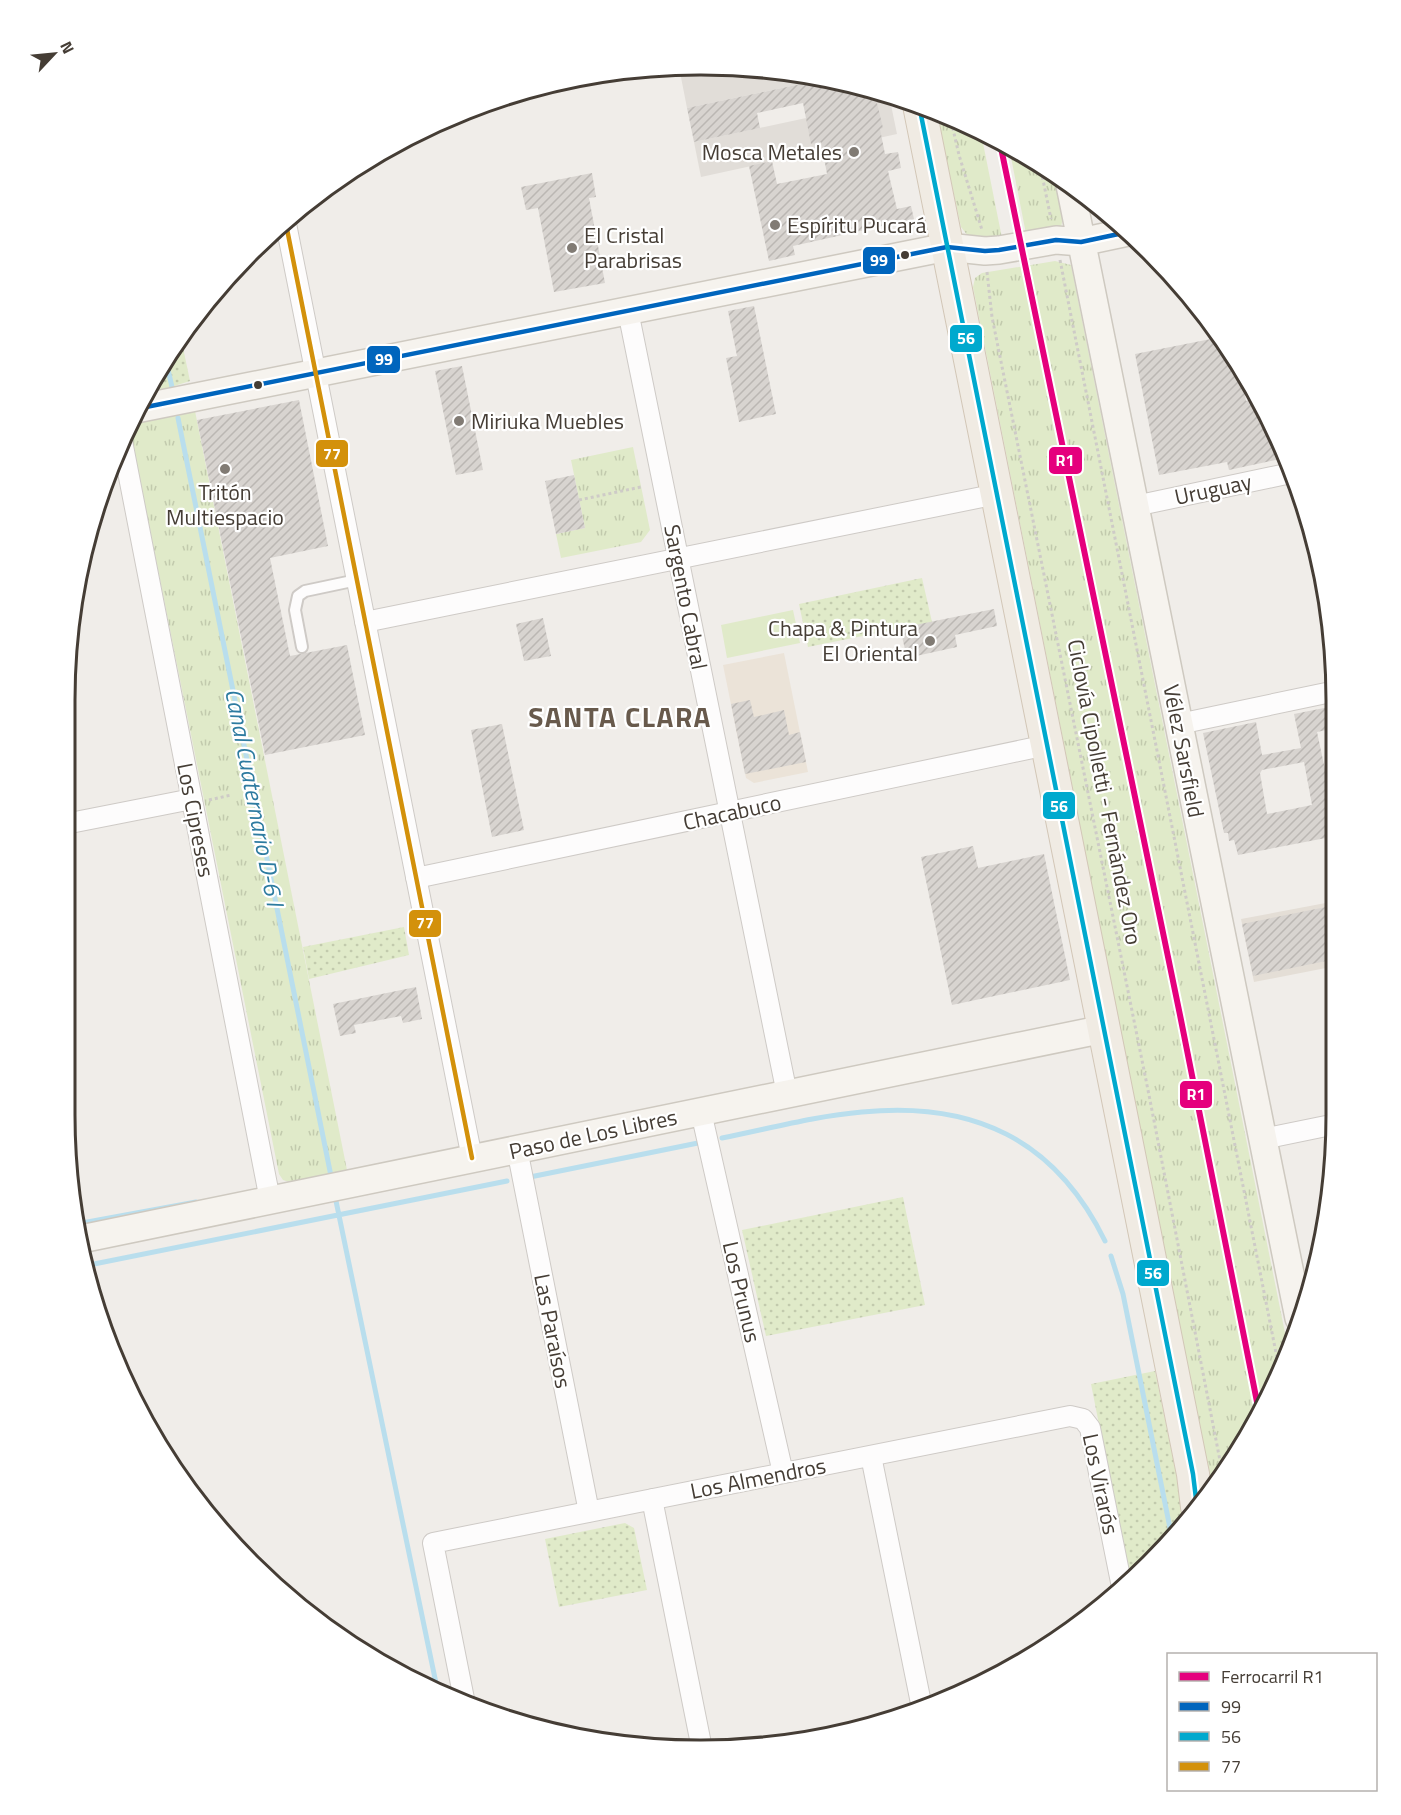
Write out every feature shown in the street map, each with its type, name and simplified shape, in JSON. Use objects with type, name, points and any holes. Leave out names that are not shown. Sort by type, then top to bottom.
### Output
[{"type":"main road","points":[[921,116],[1104,1029],[1206,1483]]},
{"type":"street","name":"Vélez Sarsfield","points":[[1069,195],[1065,245],[1135,506],[1296,1305]]},
{"type":"street","points":[[287,231],[472,1158]]},
{"type":"street","points":[[149,406],[628,311],[950,260],[986,259],[1011,249],[1065,245],[1117,234]]},
{"type":"street","name":"Sargento Cabral","points":[[628,311],[786,1094]]},
{"type":"street","name":"Los Cipreses","points":[[125,456],[200,799],[270,1200]]},
{"type":"street","name":"Uruguay","points":[[1135,506],[1283,475]]},
{"type":"street","points":[[365,622],[997,494]]},
{"type":"street","points":[[1179,724],[1326,693]]},
{"type":"street","name":"Chacabuco","points":[[416,878],[1047,746]]},
{"type":"street","points":[[75,822],[200,799]]},
{"type":"street","name":"Paso de Los Libres","points":[[87,1238],[1104,1029]]},
{"type":"street","name":"Los Prunus","points":[[701,1112],[783,1473]]},
{"type":"street","points":[[1263,1139],[1326,1126]]},
{"type":"street","name":"Las Paraísos","points":[[517,1149],[589,1512]]},
{"type":"street","name":"Los Almendros","points":[[463,1693],[433,1543],[1070,1416],[1083,1419]]},
{"type":"street","name":"Los Virarós","points":[[1083,1419],[1091,1431],[1120,1578]]},
{"type":"street","points":[[871,1456],[920,1700]]},
{"type":"street","points":[[652,1499],[700,1740]]},
{"type":"lane","points":[[302,647],[295,610],[298,596],[305,591],[357,580]]},
{"type":"path","name":"Ciclovía Cipolletti - Fernández Oro","points":[[953,129],[983,235],[988,297],[1147,1083],[1206,1483]]},
{"type":"path","points":[[1044,178],[1065,245],[1277,1356]]},
{"type":"path","points":[[579,500],[641,487]]},
{"type":"path","points":[[200,799],[231,795]]},
{"type":"shaded area","points":[[681,75],[741,76],[803,84],[687,108]]},
{"type":"shaded area","points":[[881,102],[891,105],[897,134],[701,177],[694,142]]},
{"type":"shaded area","points":[[784,653],[808,772],[754,783],[746,778],[723,665]]},
{"type":"shaded area","points":[[1326,903],[1326,968],[1254,982],[1241,919]]},
{"type":"green space","points":[[938,122],[983,143],[1003,243],[968,236],[961,227]]},
{"type":"green space","points":[[1011,158],[1059,188],[1064,213],[1061,227],[1027,239]]},
{"type":"green space","points":[[1055,261],[1071,265],[1285,1335],[1242,1427],[1210,1478],[973,287],[975,278],[982,273]]},
{"type":"green space","points":[[183,349],[190,381],[158,390]]},
{"type":"green space","points":[[195,411],[347,1170],[337,1172],[337,1177],[325,1175],[289,1182],[283,1180],[279,1174],[132,441],[143,418]]},
{"type":"green space","points":[[633,447],[650,530],[641,542],[561,558],[556,534],[585,528],[571,460]]},
{"type":"green space","points":[[922,578],[932,622],[808,647],[799,604]]},
{"type":"green space","points":[[793,610],[800,643],[727,658],[721,625]]},
{"type":"green space","points":[[404,927],[409,955],[309,979],[303,947]]},
{"type":"green space","points":[[903,1197],[925,1305],[766,1336],[742,1230]]},
{"type":"green space","points":[[1155,1371],[1184,1511],[1128,1571],[1091,1384]]},
{"type":"green space","points":[[625,1523],[634,1528],[647,1590],[559,1607],[545,1539]]},
{"type":"building","points":[[803,84],[882,102],[877,103],[883,128],[880,129],[885,154],[898,152],[901,168],[888,171],[897,209],[911,206],[914,219],[793,246],[795,255],[769,261],[749,166],[772,161],[777,184],[827,174],[821,142],[811,144],[803,103],[757,113],[760,128],[694,142],[687,108]]},
{"type":"building","name":"El Cristal Parabrisas","points":[[592,173],[596,197],[589,198],[605,283],[554,292],[538,208],[526,210],[521,187]]},
{"type":"building","points":[[754,306],[776,414],[739,422],[726,358],[737,356],[728,311]]},
{"type":"building","points":[[1211,339],[1242,388],[1246,401],[1248,400],[1277,460],[1229,470],[1227,462],[1159,475],[1135,354]]},
{"type":"building","name":"Miriuka Muebles","points":[[462,366],[483,470],[456,475],[435,371]]},
{"type":"building","points":[[299,400],[328,546],[270,558],[290,656],[347,645],[365,735],[265,755],[197,420]]},
{"type":"building","points":[[574,475],[585,528],[556,534],[545,481]]},
{"type":"building","name":"Chapa & Pintura El Oriental","points":[[994,609],[997,626],[955,635],[957,647],[907,658],[900,628]]},
{"type":"building","points":[[543,618],[551,656],[524,661],[516,624]]},
{"type":"building","points":[[750,700],[754,717],[784,710],[789,735],[800,732],[806,762],[745,774],[731,704]]},
{"type":"building","points":[[1326,708],[1326,730],[1317,732],[1326,774],[1326,838],[1238,855],[1234,840],[1229,841],[1228,833],[1224,833],[1203,733],[1256,722],[1262,755],[1301,748],[1294,714]],"holes":[[[1304,762],[1312,805],[1267,814],[1260,773],[1262,770]]]},
{"type":"building","points":[[502,724],[524,830],[492,837],[471,730]]},
{"type":"building","points":[[973,846],[978,868],[1044,854],[1070,980],[952,1005],[921,857]]},
{"type":"building","points":[[1326,907],[1326,961],[1253,976],[1242,924]]},
{"type":"building","points":[[416,987],[422,1019],[403,1023],[401,1016],[354,1025],[356,1033],[340,1036],[333,1004]]},
{"type":"waterway","name":"Canal Cuaternario D-6 I","points":[[169,372],[172,387]]},
{"type":"waterway","name":"Canal Cuaternario D-6 I","points":[[178,418],[331,1176]]},
{"type":"waterway","points":[[722,1138],[809,1120],[862,1112],[902,1110],[940,1113],[974,1121],[1006,1134],[1035,1152],[1062,1176],[1085,1206],[1105,1241]]},
{"type":"waterway","points":[[530,1177],[698,1143]]},
{"type":"waterway","points":[[93,1264],[507,1181]]},
{"type":"waterway","points":[[336,1201],[435,1680]]},
{"type":"waterway","points":[[85,1223],[196,1202]]},
{"type":"waterway","points":[[1111,1256],[1123,1294],[1170,1528]]},
{"type":"rail line","name":"R1","points":[[1002,153],[1180,1015],[1257,1400]]},
{"type":"transit line","name":"56","points":[[921,116],[1196,1497]]},
{"type":"transit line","name":"77","points":[[287,231],[472,1158]]},
{"type":"transit line","name":"99","points":[[149,406],[947,247],[985,251],[999,250],[1056,240],[1081,242],[1118,234]]},
{"type":"place","name":"Mosca Metales","points":[[854,152]]},
{"type":"place","name":"Espíritu Pucará","points":[[775,225]]},
{"type":"place","name":"El Cristal Parabrisas","points":[[572,248]]},
{"type":"place","name":"Miriuka Muebles","points":[[459,421]]},
{"type":"place","name":"Tritón Multiespacio","points":[[225,469]]},
{"type":"place","name":"Chapa & Pintura El Oriental","points":[[930,641]]},
{"type":"district","name":"SANTA CLARA","points":[[620,716]]}]
